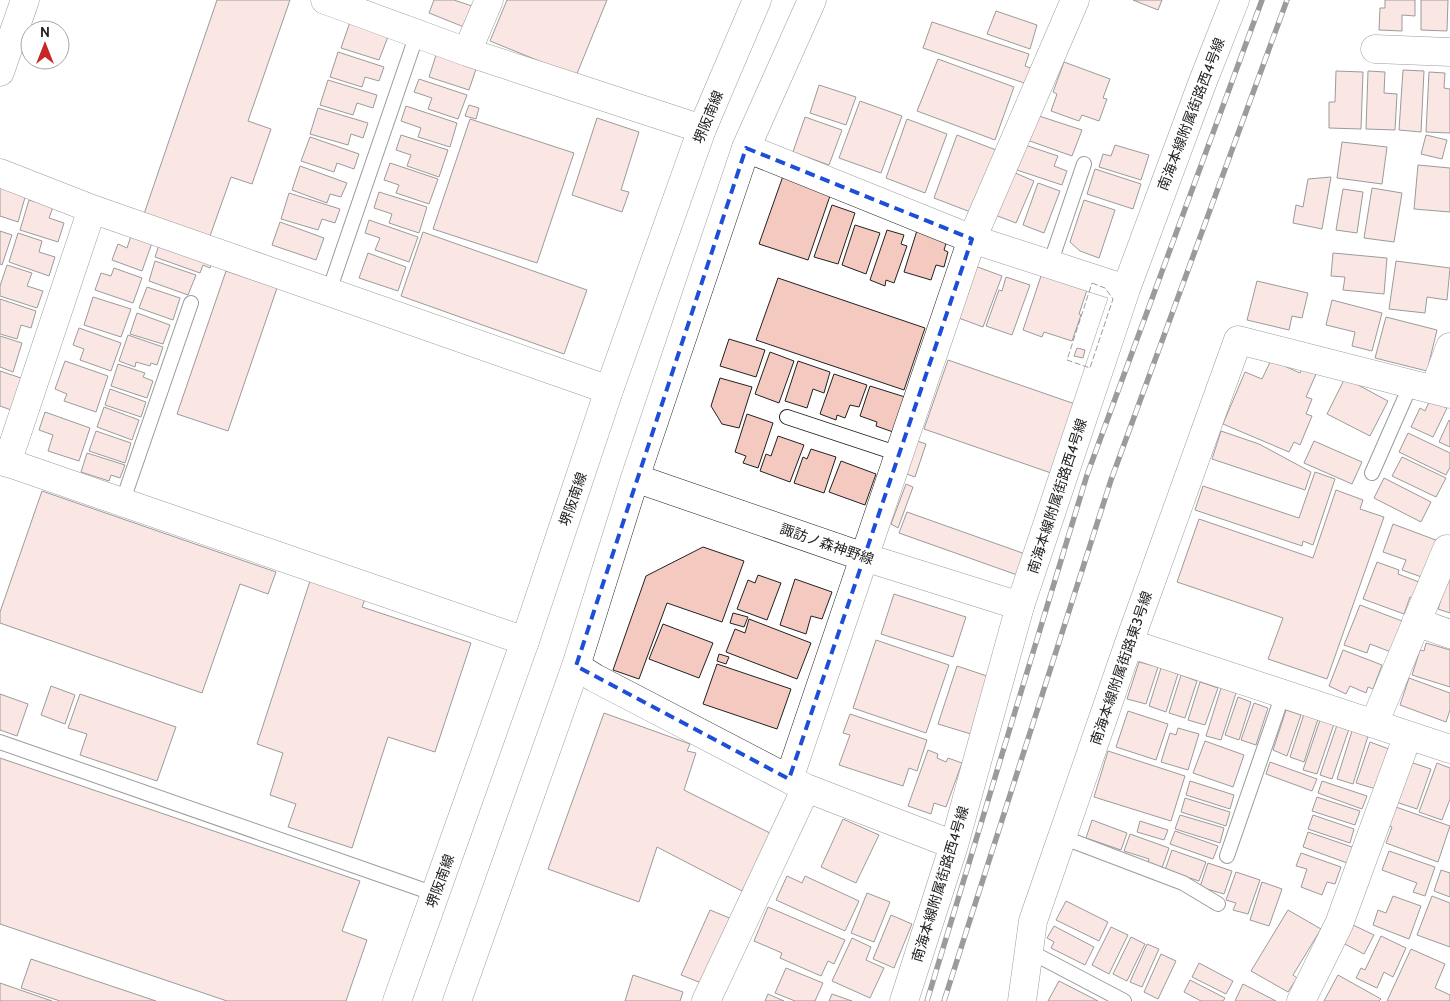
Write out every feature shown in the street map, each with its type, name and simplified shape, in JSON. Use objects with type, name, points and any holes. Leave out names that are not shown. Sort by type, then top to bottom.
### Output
[{"type":"street","points":[[0,72],[25,0]]},
{"type":"street","points":[[325,0],[467,52],[702,129]]},
{"type":"street","points":[[467,52],[489,0]]},
{"type":"street","name":"堺阪南線","points":[[397,1001],[525,641],[609,390],[702,129],[757,0]]},
{"type":"street","points":[[457,1001],[576,666],[635,478],[746,148],[812,0]]},
{"type":"street","points":[[706,1001],[797,784],[864,557],[972,239],[1075,0]]},
{"type":"street","name":"南海本線附属街路西4号線","points":[[904,1001],[954,845],[1020,606],[1126,289],[1235,0]]},
{"type":"street","points":[[1375,49],[1450,52]]},
{"type":"street","points":[[746,148],[972,239],[1126,289]]},
{"type":"street","points":[[0,172],[92,208],[609,390]]},
{"type":"street","points":[[92,208],[3,462],[525,641]]},
{"type":"street","name":"南海本線附属街路東3号線","points":[[1022,1001],[1033,921],[1129,643],[1238,340],[1432,389]]},
{"type":"street","points":[[1432,389],[1450,347]]},
{"type":"street","name":"諏訪ノ森神野線","points":[[635,478],[864,557],[1020,606]]},
{"type":"street","points":[[1374,724],[1447,549]]},
{"type":"street","points":[[1416,622],[1450,634]]},
{"type":"street","points":[[1129,643],[1450,749]]},
{"type":"street","points":[[576,666],[594,678],[797,784],[954,845]]},
{"type":"street","points":[[1301,1001],[1340,924],[1408,735]]},
{"type":"lane","points":[[329,291],[417,34]]},
{"type":"lane","points":[[1050,264],[1084,164]]},
{"type":"lane","points":[[122,503],[191,304]]},
{"type":"lane","points":[[1372,473],[1432,389]]},
{"type":"lane","points":[[786,417],[899,454]]},
{"type":"lane","points":[[1227,856],[1283,694]]},
{"type":"lane","points":[[0,742],[435,894]]},
{"type":"lane","points":[[1062,837],[1183,883],[1218,904]]},
{"type":"lane","points":[[1029,951],[1124,1001]]},
{"type":"highlighted area","points":[[746,148],[972,239],[789,779],[576,666]]},
{"type":"building","points":[[217,0],[290,0],[248,121],[271,129],[252,184],[231,177],[210,236],[144,214]]},
{"type":"building","points":[[434,0],[454,0],[472,6],[464,27],[429,13]]},
{"type":"building","points":[[507,0],[607,0],[576,76],[490,41]]},
{"type":"building","points":[[1133,0],[1162,0],[1158,10]]},
{"type":"building","points":[[1385,0],[1415,0],[1415,16],[1402,15],[1402,31],[1379,30],[1380,8],[1385,8]]},
{"type":"building","points":[[1421,0],[1448,0],[1447,31],[1421,30]]},
{"type":"building","points":[[996,11],[1037,25],[1030,49],[987,34]]},
{"type":"building","points":[[350,22],[389,34],[379,60],[341,48]]},
{"type":"building","points":[[932,22],[1029,54],[1025,66],[1033,69],[1027,84],[923,48]]},
{"type":"building","points":[[338,52],[384,67],[379,81],[365,77],[362,87],[330,77]]},
{"type":"building","points":[[437,52],[477,66],[469,90],[429,77]]},
{"type":"building","points":[[938,59],[1014,87],[995,140],[917,111]]},
{"type":"building","points":[[1064,62],[1110,79],[1103,98],[1107,99],[1099,121],[1082,115],[1079,121],[1051,111],[1057,94],[1053,92]]},
{"type":"building","points":[[1403,70],[1424,71],[1421,132],[1399,130]]},
{"type":"building","points":[[1336,71],[1363,72],[1361,129],[1329,128],[1329,102],[1335,102]]},
{"type":"building","points":[[1368,71],[1385,72],[1384,93],[1397,94],[1395,130],[1366,129]]},
{"type":"building","points":[[1429,72],[1445,73],[1444,88],[1450,89],[1450,133],[1426,132]]},
{"type":"building","points":[[419,79],[467,95],[458,119],[428,109],[432,98],[414,92]]},
{"type":"building","points":[[328,80],[377,95],[373,108],[357,103],[353,115],[320,105]]},
{"type":"building","points":[[819,85],[856,97],[846,125],[810,113]]},
{"type":"building","points":[[860,101],[902,116],[881,173],[839,158]]},
{"type":"building","points":[[469,105],[479,108],[476,119],[465,116]]},
{"type":"building","points":[[406,106],[457,123],[450,147],[418,137],[421,128],[401,121]]},
{"type":"building","points":[[318,108],[368,123],[363,138],[351,134],[348,145],[310,134]]},
{"type":"building","points":[[1036,115],[1082,130],[1072,156],[1027,140]]},
{"type":"building","points":[[805,117],[842,130],[829,165],[793,152]]},
{"type":"building","points":[[597,118],[639,132],[621,190],[629,192],[622,212],[572,195]]},
{"type":"building","points":[[470,119],[574,153],[537,263],[433,229]]},
{"type":"building","points":[[907,119],[947,134],[925,193],[886,178]]},
{"type":"building","points":[[401,135],[448,150],[439,177],[407,166],[411,155],[396,150]]},
{"type":"building","points":[[957,135],[996,150],[973,213],[934,198]]},
{"type":"building","points":[[1426,135],[1447,140],[1442,159],[1421,154]]},
{"type":"building","points":[[310,137],[359,154],[354,169],[337,163],[334,172],[301,161]]},
{"type":"building","points":[[1342,142],[1387,147],[1382,184],[1337,178]]},
{"type":"building","points":[[1025,145],[1058,156],[1054,166],[1067,171],[1062,185],[1017,170]]},
{"type":"building","points":[[1115,145],[1149,155],[1141,180],[1099,167],[1103,154],[1111,156]]},
{"type":"building","points":[[390,163],[438,179],[429,204],[396,193],[399,185],[384,180]]},
{"type":"building","points":[[1418,165],[1450,168],[1450,212],[1414,209]]},
{"type":"building","points":[[300,166],[347,183],[341,197],[330,194],[327,203],[292,190]]},
{"type":"building","points":[[1095,169],[1141,184],[1133,209],[1087,194]]},
{"type":"building","points":[[1013,172],[1034,181],[1016,223],[995,215]]},
{"type":"building","points":[[783,176],[831,193],[808,260],[759,244]]},
{"type":"building","points":[[1331,177],[1322,229],[1293,223],[1296,205],[1303,207],[1308,179]]},
{"type":"building","points":[[1038,183],[1060,191],[1044,233],[1023,225]]},
{"type":"building","points":[[0,186],[26,194],[18,222],[0,216]]},
{"type":"building","points":[[1372,188],[1402,193],[1394,242],[1364,238]]},
{"type":"building","points":[[1343,189],[1363,192],[1357,233],[1336,230]]},
{"type":"building","points":[[379,192],[427,207],[419,233],[389,223],[392,214],[374,208]]},
{"type":"building","points":[[289,193],[340,209],[335,223],[322,219],[318,230],[281,219]]},
{"type":"building","points":[[29,200],[53,207],[49,218],[64,223],[58,242],[20,230]]},
{"type":"building","points":[[1084,200],[1115,210],[1099,258],[1080,251],[1070,242]]},
{"type":"building","points":[[832,205],[855,213],[838,264],[814,257]]},
{"type":"building","points":[[369,220],[418,237],[409,262],[375,250],[380,238],[365,233]]},
{"type":"building","points":[[280,222],[324,238],[316,260],[272,245]]},
{"type":"building","points":[[919,224],[949,234],[944,250],[948,252],[944,267],[936,265],[931,280],[904,272]]},
{"type":"building","points":[[855,225],[880,233],[866,274],[842,265]]},
{"type":"building","points":[[887,230],[904,235],[901,244],[907,246],[894,283],[886,280],[885,286],[870,280]]},
{"type":"building","points":[[0,231],[12,235],[2,265],[0,264]]},
{"type":"building","points":[[423,232],[587,290],[564,354],[401,296]]},
{"type":"building","points":[[18,233],[42,241],[39,252],[55,257],[49,276],[9,262]]},
{"type":"building","points":[[131,236],[152,243],[142,271],[112,260],[118,244],[127,248]]},
{"type":"building","points":[[161,239],[213,258],[210,268],[203,265],[200,273],[155,257]]},
{"type":"building","points":[[368,253],[406,267],[398,291],[359,278]]},
{"type":"building","points":[[1333,253],[1387,258],[1384,294],[1343,290],[1345,277],[1331,276]]},
{"type":"building","points":[[155,261],[196,275],[188,295],[149,281]]},
{"type":"building","points":[[1396,261],[1450,268],[1447,300],[1427,297],[1425,313],[1389,309]]},
{"type":"building","points":[[7,265],[32,273],[27,286],[43,291],[37,308],[0,296],[0,286]]},
{"type":"building","points":[[975,266],[1002,276],[983,327],[956,317]]},
{"type":"building","points":[[114,268],[142,278],[133,303],[95,290],[101,273],[111,276]]},
{"type":"building","points":[[1043,270],[1087,290],[1072,341],[1044,332],[1042,337],[1023,330]]},
{"type":"building","points":[[226,271],[277,288],[228,431],[177,414]]},
{"type":"building","points":[[1006,277],[1030,285],[1012,335],[986,326],[999,290],[1002,291]]},
{"type":"building","points":[[778,278],[925,328],[904,390],[756,340]]},
{"type":"building","points":[[1257,281],[1308,293],[1302,318],[1292,316],[1289,330],[1247,320]]},
{"type":"building","points":[[147,287],[180,298],[173,320],[139,308]]},
{"type":"building","points":[[93,297],[131,309],[121,337],[84,325]]},
{"type":"building","points":[[0,299],[36,311],[31,328],[21,325],[17,339],[0,334]]},
{"type":"building","points":[[1332,300],[1382,313],[1372,351],[1352,346],[1355,332],[1326,325]]},
{"type":"building","points":[[137,313],[170,325],[163,344],[130,334]]},
{"type":"building","points":[[1386,317],[1437,330],[1427,371],[1375,358]]},
{"type":"building","points":[[79,328],[121,343],[111,371],[80,360],[84,349],[73,345]]},
{"type":"building","points":[[128,335],[163,347],[157,365],[151,363],[150,366],[136,362],[135,367],[119,361]]},
{"type":"building","points":[[0,336],[22,343],[13,372],[0,367]]},
{"type":"building","points":[[729,339],[765,350],[756,377],[720,366]]},
{"type":"building","points":[[1077,348],[1085,350],[1083,358],[1074,356]]},
{"type":"building","points":[[770,352],[794,361],[779,403],[755,394]]},
{"type":"building","points":[[948,360],[1075,404],[1051,473],[924,429]]},
{"type":"building","points":[[1271,360],[1300,373],[1302,368],[1316,374],[1306,397],[1312,399],[1306,414],[1312,416],[1300,445],[1294,442],[1289,452],[1223,424],[1245,372],[1262,379]]},
{"type":"building","points":[[65,361],[108,376],[96,412],[64,401],[67,394],[55,389]]},
{"type":"building","points":[[798,361],[830,372],[824,393],[813,389],[807,408],[785,401]]},
{"type":"building","points":[[118,364],[145,373],[143,377],[153,381],[147,398],[111,386]]},
{"type":"building","points":[[0,371],[24,379],[14,411],[0,406]]},
{"type":"building","points":[[834,374],[867,385],[859,407],[850,405],[845,418],[837,415],[836,420],[820,414]]},
{"type":"building","points":[[720,378],[752,387],[739,428],[722,424],[711,406]]},
{"type":"building","points":[[1345,378],[1388,401],[1370,436],[1327,414]]},
{"type":"building","points":[[870,386],[905,397],[893,432],[876,426],[877,422],[860,416]]},
{"type":"building","points":[[110,389],[146,402],[141,417],[105,405]]},
{"type":"building","points":[[1430,400],[1447,408],[1433,437],[1411,427],[1420,408],[1425,411]]},
{"type":"building","points":[[104,407],[139,420],[132,440],[97,427]]},
{"type":"building","points":[[45,412],[90,428],[79,461],[48,451],[53,435],[39,430]]},
{"type":"building","points":[[747,414],[773,423],[758,468],[743,463],[746,456],[735,452]]},
{"type":"building","points":[[1450,421],[1450,447],[1439,442]]},
{"type":"building","points":[[96,431],[131,443],[125,463],[89,451]]},
{"type":"building","points":[[1221,431],[1259,444],[1311,472],[1305,490],[1212,459]]},
{"type":"building","points":[[1408,433],[1450,453],[1450,467],[1446,475],[1399,452]]},
{"type":"building","points":[[778,436],[804,445],[790,482],[760,471],[766,454],[771,456]]},
{"type":"building","points":[[912,439],[926,444],[915,477],[901,472]]},
{"type":"building","points":[[1314,441],[1362,462],[1352,484],[1304,463]]},
{"type":"building","points":[[811,449],[836,457],[824,493],[794,483],[803,457],[807,459]]},
{"type":"building","points":[[87,453],[125,465],[120,478],[111,475],[109,481],[81,472]]},
{"type":"building","points":[[1402,457],[1446,478],[1436,497],[1392,476]]},
{"type":"building","points":[[841,461],[876,474],[865,505],[829,492]]},
{"type":"building","points":[[1315,472],[1335,479],[1313,545],[1303,541],[1302,546],[1195,510],[1203,486],[1299,518]]},
{"type":"building","points":[[1384,478],[1431,502],[1421,522],[1374,498]]},
{"type":"building","points":[[906,484],[913,487],[898,528],[891,524]]},
{"type":"building","points":[[1336,490],[1363,500],[1360,509],[1384,517],[1327,679],[1268,659],[1283,618],[1177,582],[1199,519],[1313,558]]},
{"type":"building","points":[[42,491],[276,572],[268,594],[240,584],[202,693],[0,623],[0,612]]},
{"type":"building","points":[[907,512],[1028,555],[1020,576],[899,533]]},
{"type":"building","points":[[1393,524],[1441,542],[1427,579],[1402,570],[1406,560],[1383,552]]},
{"type":"building","points":[[703,547],[744,561],[722,622],[667,603],[639,679],[613,670],[646,576]]},
{"type":"building","points":[[1377,562],[1399,570],[1398,574],[1419,582],[1413,598],[1410,597],[1404,614],[1363,599]]},
{"type":"building","points":[[1450,571],[1450,613],[1438,609]]},
{"type":"building","points":[[758,575],[781,583],[767,620],[737,609],[748,580],[755,583]]},
{"type":"building","points":[[795,579],[832,592],[822,619],[811,616],[806,634],[780,625]]},
{"type":"building","points":[[310,581],[365,599],[362,607],[471,643],[435,752],[388,737],[352,848],[288,827],[296,804],[270,795],[283,753],[257,744]]},
{"type":"building","points":[[894,594],[966,617],[953,657],[881,634]]},
{"type":"building","points":[[1360,605],[1402,621],[1391,652],[1370,644],[1367,653],[1344,645]]},
{"type":"building","points":[[733,613],[748,617],[744,627],[730,623]]},
{"type":"building","points":[[749,619],[811,643],[797,679],[726,652],[735,629],[745,633]]},
{"type":"building","points":[[663,624],[713,643],[699,678],[649,659]]},
{"type":"building","points":[[876,640],[949,665],[926,733],[853,708]]},
{"type":"building","points":[[1426,643],[1450,650],[1450,687],[1412,675],[1420,650],[1424,651]]},
{"type":"building","points":[[1343,650],[1382,665],[1373,689],[1368,687],[1366,693],[1350,686],[1346,694],[1329,686]]},
{"type":"building","points":[[719,654],[729,657],[726,664],[717,661]]},
{"type":"building","points":[[1139,662],[1158,667],[1146,704],[1127,699]]},
{"type":"building","points":[[717,664],[791,689],[777,729],[703,704]]},
{"type":"building","points":[[957,666],[990,677],[971,734],[938,724]]},
{"type":"building","points":[[1161,668],[1178,674],[1166,712],[1149,706]]},
{"type":"building","points":[[1181,675],[1197,681],[1185,718],[1169,713]]},
{"type":"building","points":[[1409,678],[1450,693],[1450,710],[1446,722],[1400,705]]},
{"type":"building","points":[[1200,682],[1218,688],[1205,725],[1188,720]]},
{"type":"building","points":[[51,686],[75,695],[65,724],[41,715]]},
{"type":"building","points":[[1221,688],[1236,693],[1221,740],[1206,736]]},
{"type":"building","points":[[0,694],[28,704],[17,736],[0,730]]},
{"type":"building","points":[[80,694],[176,727],[157,781],[80,755],[87,734],[68,728]]},
{"type":"building","points":[[1238,697],[1251,702],[1239,740],[1225,735]]},
{"type":"building","points":[[1254,703],[1268,708],[1256,745],[1241,740]]},
{"type":"building","points":[[1286,710],[1301,715],[1287,756],[1273,750]]},
{"type":"building","points":[[1128,711],[1168,724],[1156,760],[1116,747]]},
{"type":"building","points":[[604,713],[690,744],[687,751],[696,753],[684,790],[772,834],[742,891],[657,847],[639,902],[548,869]]},
{"type":"building","points":[[850,714],[927,740],[917,771],[909,768],[903,786],[839,765],[850,735],[843,733]]},
{"type":"building","points":[[1304,714],[1318,719],[1304,762],[1290,757]]},
{"type":"building","points":[[1320,720],[1334,724],[1317,774],[1303,770]]},
{"type":"building","points":[[1337,725],[1349,729],[1332,779],[1320,775]]},
{"type":"building","points":[[1178,728],[1199,734],[1188,770],[1161,762],[1170,733],[1176,735]]},
{"type":"building","points":[[1352,731],[1368,736],[1353,784],[1337,779]]},
{"type":"building","points":[[1205,741],[1244,755],[1233,787],[1193,773]]},
{"type":"building","points":[[1370,742],[1389,749],[1376,789],[1356,783]]},
{"type":"building","points":[[928,750],[938,754],[937,758],[946,762],[948,758],[962,763],[946,807],[934,803],[931,814],[908,806]]},
{"type":"building","points":[[1108,751],[1185,776],[1171,821],[1094,797]]},
{"type":"building","points":[[0,758],[360,881],[342,931],[367,940],[346,1001],[227,1001],[0,924]]},
{"type":"building","points":[[1270,762],[1317,779],[1312,791],[1266,774]]},
{"type":"building","points":[[1410,762],[1431,769],[1417,809],[1396,802]]},
{"type":"building","points":[[1437,763],[1450,768],[1450,799],[1442,820],[1419,812]]},
{"type":"building","points":[[1190,781],[1234,795],[1230,809],[1186,795]]},
{"type":"building","points":[[1322,781],[1367,796],[1362,809],[1318,793]]},
{"type":"building","points":[[1317,797],[1360,811],[1355,825],[1312,811]]},
{"type":"building","points":[[1185,798],[1230,812],[1226,826],[1181,812]]},
{"type":"building","points":[[1393,806],[1450,826],[1438,862],[1386,843],[1392,827],[1387,825]]},
{"type":"building","points":[[1180,815],[1224,828],[1220,843],[1175,829]]},
{"type":"building","points":[[1313,815],[1354,829],[1350,843],[1308,829]]},
{"type":"building","points":[[843,819],[879,835],[856,883],[821,867]]},
{"type":"building","points":[[1092,820],[1127,833],[1121,850],[1086,838]]},
{"type":"building","points":[[1140,821],[1168,830],[1164,840],[1137,832]]},
{"type":"building","points":[[1175,831],[1218,846],[1213,859],[1170,844]]},
{"type":"building","points":[[1308,832],[1355,848],[1350,864],[1303,847]]},
{"type":"building","points":[[1130,834],[1169,848],[1162,868],[1148,863],[1149,859],[1124,851]]},
{"type":"building","points":[[1172,850],[1206,862],[1199,881],[1165,870]]},
{"type":"building","points":[[1389,851],[1435,867],[1425,896],[1413,892],[1417,883],[1382,870]]},
{"type":"building","points":[[1301,853],[1341,867],[1335,884],[1327,882],[1322,895],[1301,887],[1307,869],[1296,866]]},
{"type":"building","points":[[1208,863],[1232,871],[1224,894],[1200,887]]},
{"type":"building","points":[[1441,870],[1450,873],[1450,897],[1434,891]]},
{"type":"building","points":[[1236,872],[1260,880],[1248,914],[1233,910],[1236,903],[1226,900]]},
{"type":"building","points":[[787,876],[802,883],[805,876],[859,901],[845,931],[776,900]]},
{"type":"building","points":[[1262,882],[1282,889],[1269,926],[1250,920]]},
{"type":"building","points":[[867,893],[890,902],[874,942],[851,933]]},
{"type":"building","points":[[1393,896],[1421,906],[1409,939],[1373,925],[1378,910],[1386,913]]},
{"type":"building","points":[[1432,896],[1450,903],[1450,947],[1417,935]]},
{"type":"building","points":[[1066,901],[1108,922],[1099,941],[1056,920]]},
{"type":"building","points":[[768,907],[845,940],[834,964],[828,961],[821,976],[780,958],[782,953],[754,941]]},
{"type":"building","points":[[710,910],[732,919],[704,984],[681,975]]},
{"type":"building","points":[[1288,910],[1321,929],[1293,975],[1297,978],[1288,992],[1251,971]]},
{"type":"building","points":[[891,915],[912,924],[894,968],[873,959]]},
{"type":"building","points":[[1351,924],[1374,935],[1364,954],[1341,942]]},
{"type":"building","points":[[1054,926],[1094,947],[1085,965],[1051,948],[1054,942],[1047,938]]},
{"type":"building","points":[[1111,927],[1128,935],[1109,974],[1092,965]]},
{"type":"building","points":[[1381,936],[1406,948],[1393,977],[1384,972],[1377,988],[1356,978],[1361,968],[1365,970]]},
{"type":"building","points":[[1131,937],[1145,944],[1127,981],[1113,974]]},
{"type":"building","points":[[852,938],[871,947],[866,960],[884,968],[870,998],[832,981]]},
{"type":"building","points":[[1147,944],[1159,949],[1142,987],[1130,982]]},
{"type":"building","points":[[1411,949],[1445,964],[1435,988],[1450,995],[1450,1001],[1387,1001]]},
{"type":"building","points":[[1161,954],[1176,961],[1158,999],[1144,992]]},
{"type":"building","points":[[31,959],[156,1001],[60,1001],[21,988]]},
{"type":"building","points":[[1199,963],[1233,981],[1226,994],[1192,977]]},
{"type":"building","points":[[786,968],[823,983],[815,1001],[795,1001],[775,993]]},
{"type":"building","points":[[633,975],[683,992],[680,1001],[625,1001]]},
{"type":"building","points":[[1338,975],[1381,999],[1379,1001],[1324,1001]]},
{"type":"building","points":[[1190,980],[1225,998],[1223,1001],[1201,1001],[1184,992]]},
{"type":"building","points":[[1059,981],[1098,1001],[1048,1001]]},
{"type":"building","points":[[0,983],[52,1001],[0,1001]]},
{"type":"building","points":[[1243,984],[1276,1001],[1235,1001]]},
{"type":"building","points":[[768,994],[784,1001],[765,1001]]},
{"type":"building","points":[[832,994],[852,1001],[829,1001]]},
{"type":"railway","points":[[927,1001],[1087,475],[1262,0]]},
{"type":"railway","points":[[944,1001],[1111,480],[1287,0]]},
{"type":"fence","points":[[1092,283],[1105,288],[1113,299],[1090,368],[1067,360],[1092,283]]}]
